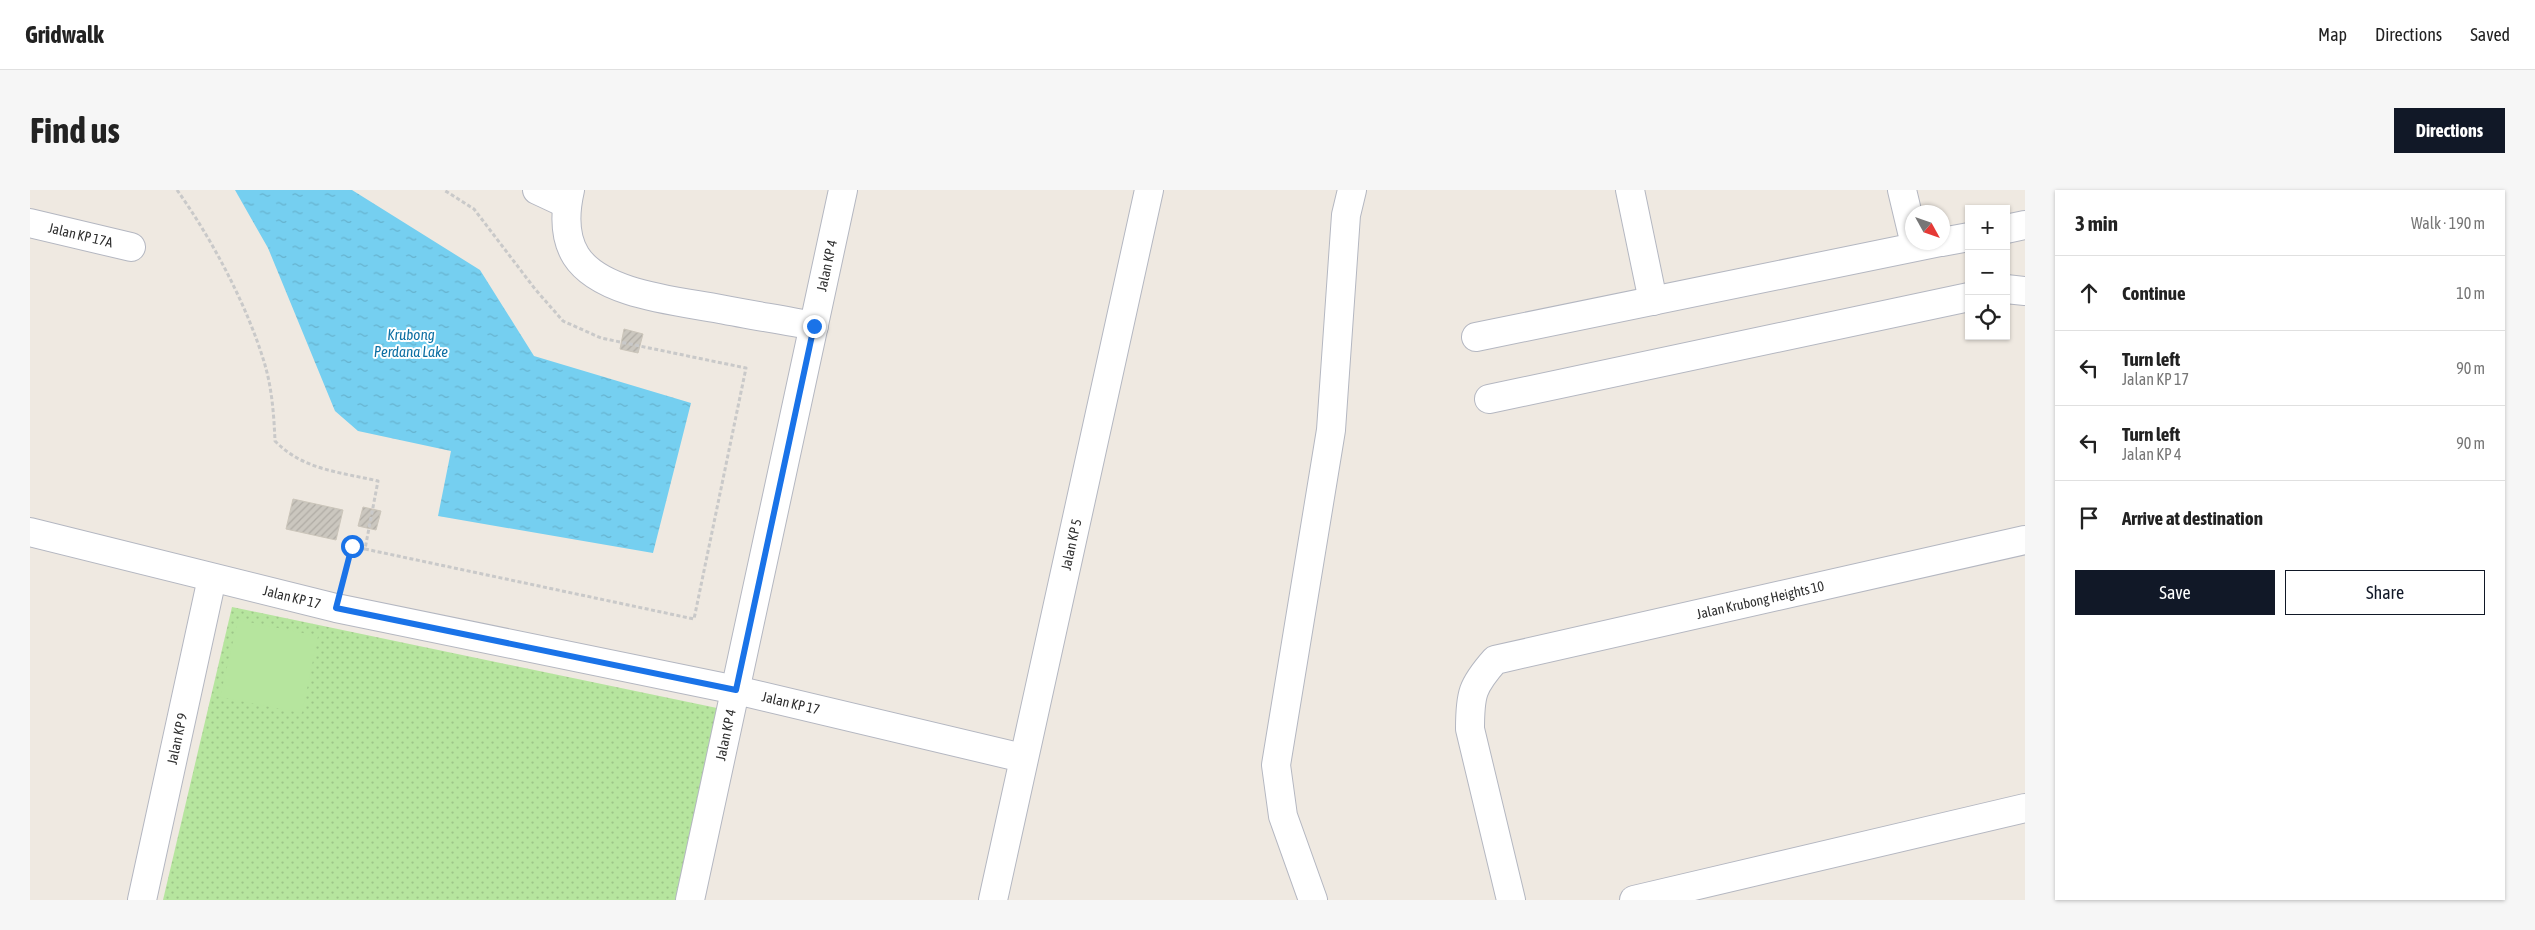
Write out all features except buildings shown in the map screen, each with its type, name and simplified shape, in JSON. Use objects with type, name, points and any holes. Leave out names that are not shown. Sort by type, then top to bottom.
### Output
[{"type":"street","points":[[537,190],[569,197],[567,234],[577,257],[596,275],[641,294],[814,326]]},
{"type":"street","name":"Jalan KP 4","points":[[690,900],[843,190]]},
{"type":"street","name":"Jalan KP 5","points":[[993,900],[1149,190]]},
{"type":"street","points":[[1313,900],[1283,816],[1276,765],[1331,430],[1346,216],[1352,190]]},
{"type":"street","points":[[1630,190],[1653,301]]},
{"type":"street","points":[[1902,190],[1909,205]]},
{"type":"street","name":"Jalan KP 17A","points":[[30,223],[131,247]]},
{"type":"street","points":[[2010,228],[2025,225]]},
{"type":"street","points":[[1950,238],[1965,236]]},
{"type":"street","points":[[1476,337],[1653,301],[1905,245]]},
{"type":"street","points":[[2010,289],[2025,291]]},
{"type":"street","points":[[1489,399],[1965,298]]},
{"type":"street","name":"Jalan KP 17","points":[[30,532],[336,608],[736,690],[1023,758]]},
{"type":"street","name":"Jalan Krubong Heights 10","points":[[1510,900],[1470,729],[1470,702],[1478,679],[1496,660],[2025,540]]},
{"type":"street","name":"Jalan KP 9","points":[[142,900],[212,578]]},
{"type":"street","points":[[1634,900],[2025,808]]},
{"type":"path","points":[[177,190],[191,209],[243,308],[265,365],[274,410],[275,441],[288,454],[307,465],[378,481],[365,548]]},
{"type":"path","points":[[336,608],[352,546],[694,620],[746,368],[601,338],[564,321],[535,289],[474,209],[444,190]]},
{"type":"green space","points":[[232,607],[717,708],[677,900],[163,900]]},
{"type":"green space","points":[[238,620],[318,636],[302,713],[220,697]]},
{"type":"water","name":"Krubong Perdana Lake","points":[[235,190],[352,190],[480,270],[534,356],[691,403],[653,553],[438,516],[451,451],[358,431],[335,411],[268,248]]},
{"type":"route","points":[[352,546],[336,608],[736,690],[814,326]]}]
